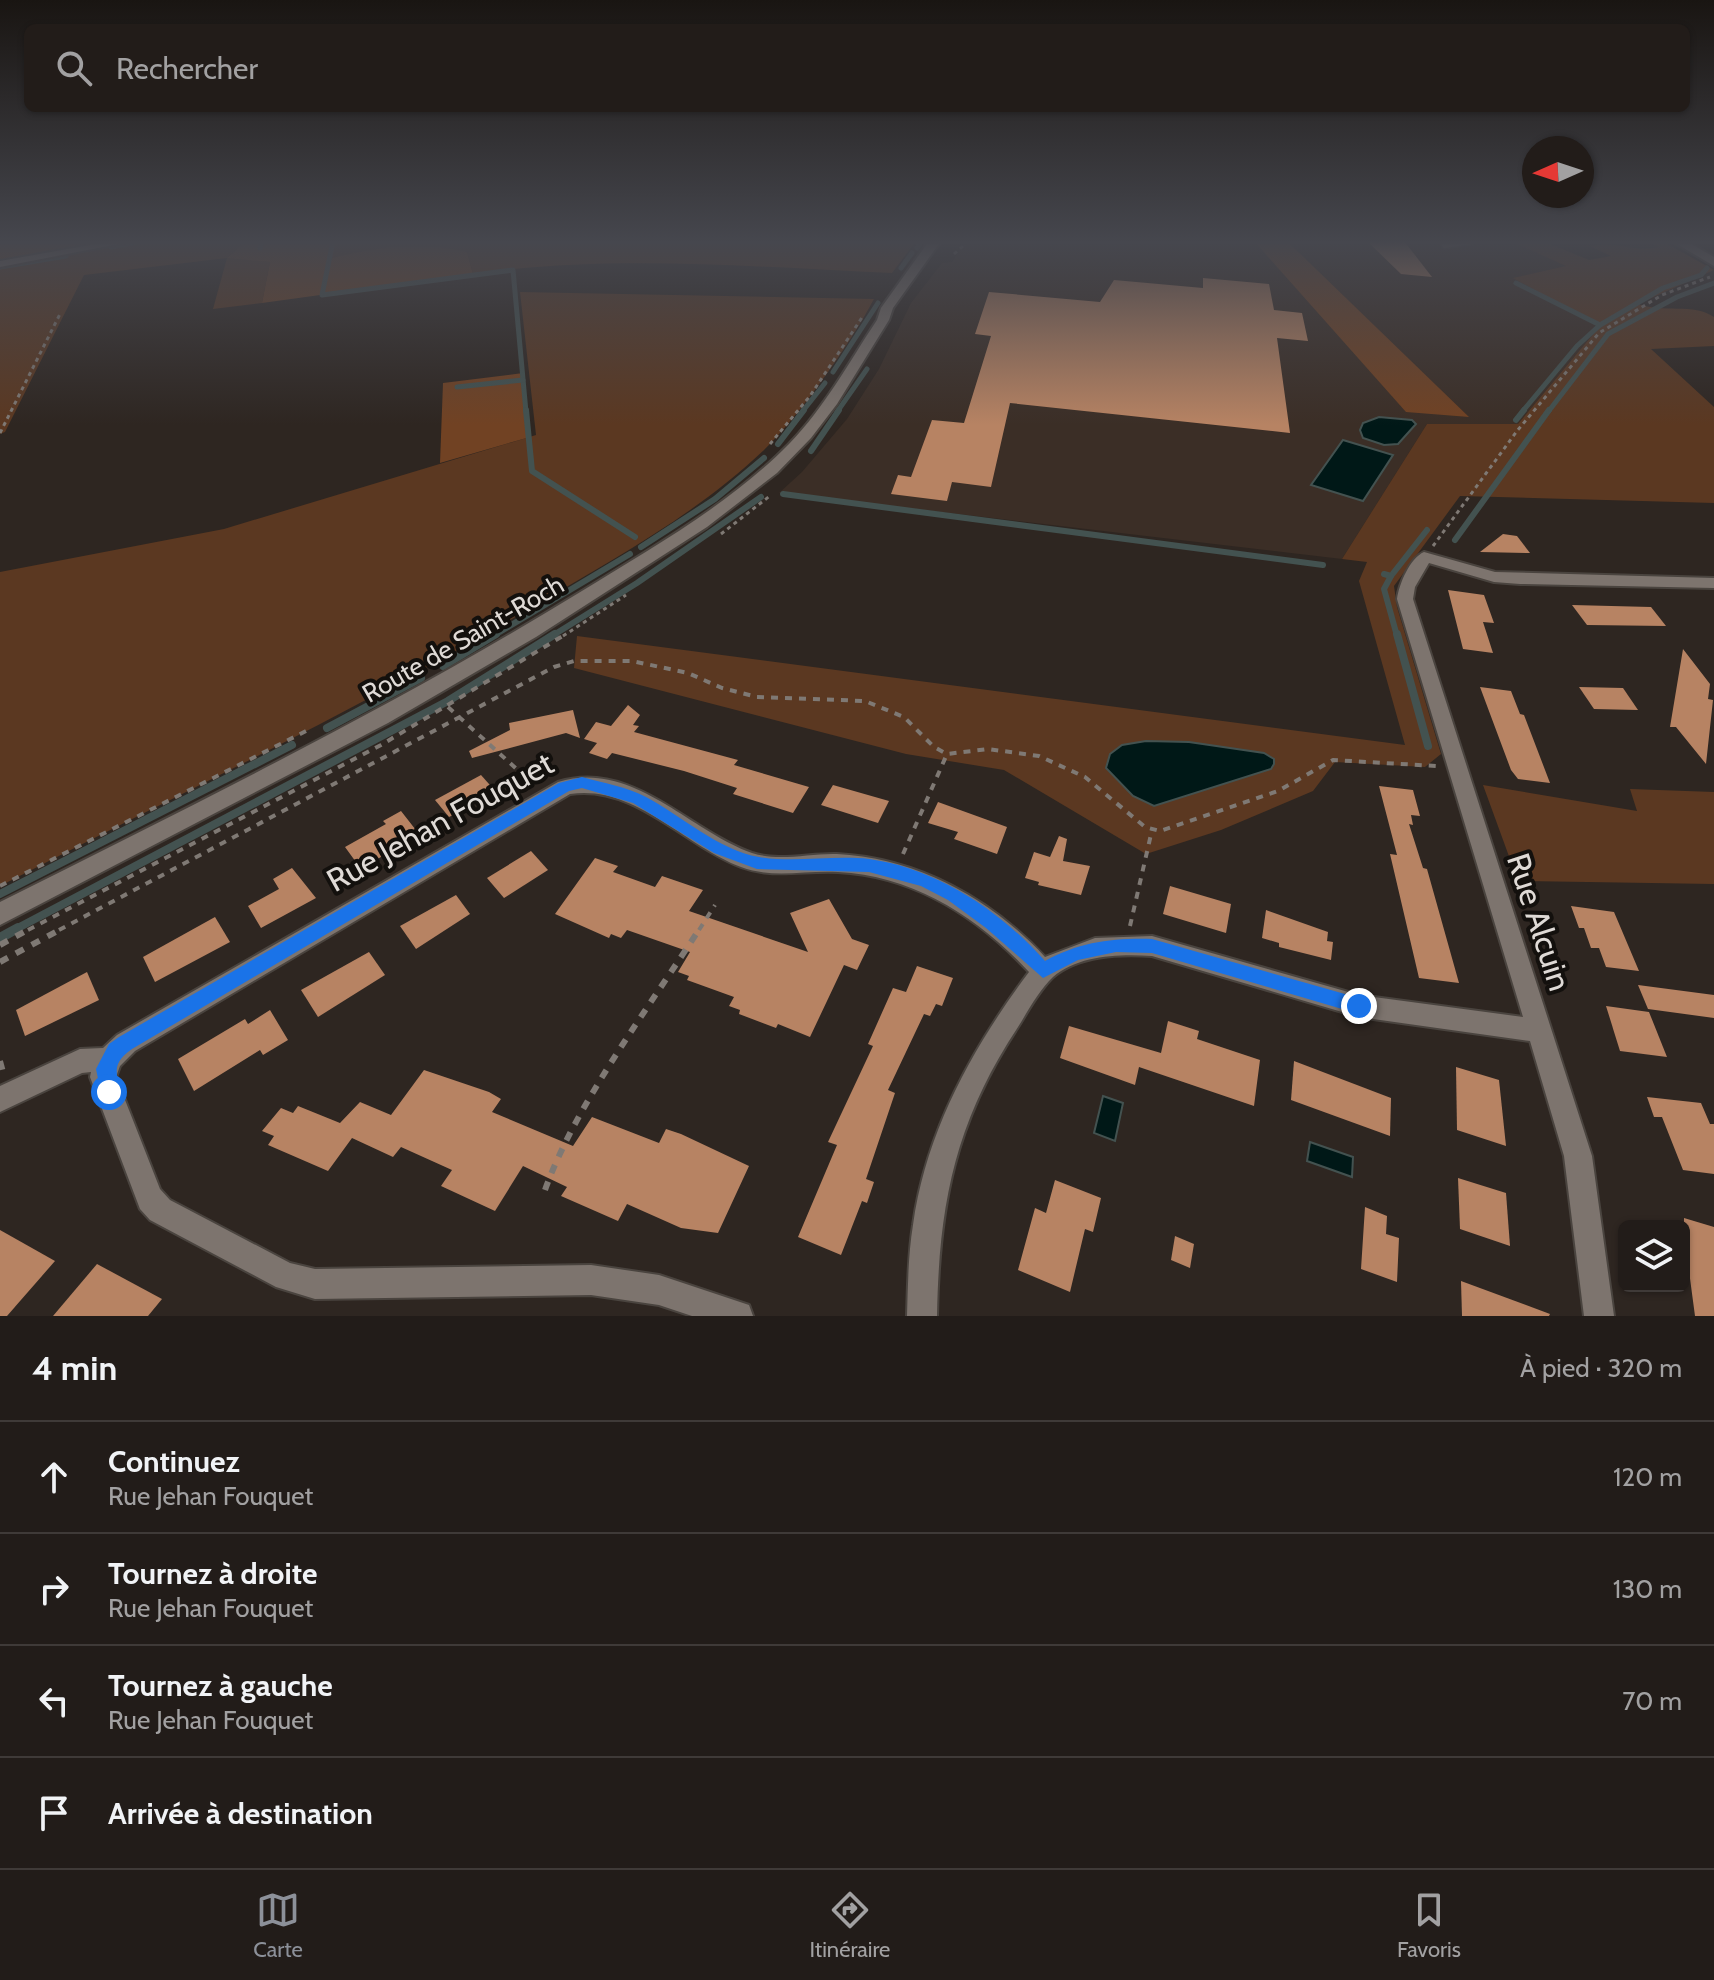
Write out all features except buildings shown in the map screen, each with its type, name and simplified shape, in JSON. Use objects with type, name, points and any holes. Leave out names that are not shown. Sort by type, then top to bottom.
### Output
[{"type":"street","name":"Route de Saint-Roch","points":[[875,315],[891,302]]},
{"type":"street","name":"Route de Saint-Roch","points":[[0,914],[436,689],[515,643],[729,505],[795,447],[815,424],[875,315],[893,302]]},
{"type":"street","points":[[1424,557],[1494,577],[1714,583]]},
{"type":"street","name":"Rue Alcuin","points":[[1424,557],[1407,587],[1405,599],[1578,1156],[1599,1316]]},
{"type":"street","name":"Rue Jehan Fouquet","points":[[109,1059],[126,1043],[574,783],[589,783],[638,799],[720,848],[757,863],[836,863],[896,871],[954,896],[1025,950],[1043,971]]},
{"type":"street","points":[[922,1316],[929,1212],[942,1155],[996,1037],[1043,971],[1075,953],[1131,944],[1175,950],[1359,1006],[1541,1031]]},
{"type":"street","points":[[0,1099],[80,1061],[109,1059],[103,1077],[150,1199],[172,1220],[286,1277],[345,1286],[591,1280],[659,1290],[738,1316]]},
{"type":"path","points":[[1424,557],[1517,431],[1599,333],[1650,302]]},
{"type":"path","points":[[0,433],[61,312]]},
{"type":"path","points":[[765,449],[875,315]]},
{"type":"path","points":[[0,962],[563,664],[632,661],[688,673],[722,688],[757,697],[865,701],[904,717],[934,747],[947,754],[988,749],[1039,756],[1085,777],[1152,830],[1169,829],[1278,791],[1333,760],[1362,759],[1455,768]]},
{"type":"path","points":[[448,707],[475,728],[547,797]]},
{"type":"path","points":[[0,886],[316,726]]},
{"type":"path","points":[[896,871],[947,754]]},
{"type":"path","points":[[1131,944],[1129,921],[1152,830]]},
{"type":"path","points":[[545,1190],[553,1167],[589,1102],[715,905]]},
{"type":"shaded area","points":[[0,302],[70,302],[5,432],[0,434]]},
{"type":"shaded area","points":[[215,302],[262,302],[262,303],[213,309]]},
{"type":"shaded area","points":[[521,302],[872,302],[824,378],[778,436],[738,474],[681,516],[590,573],[399,682],[0,886],[0,572],[224,529],[536,435]]},
{"type":"shaded area","points":[[1309,302],[1351,302],[1469,417],[1406,412]]},
{"type":"shaded area","points":[[1557,302],[1642,302],[1638,304],[1697,310],[1714,317],[1714,346],[1651,349],[1714,407],[1714,503],[1460,496],[1394,586],[1397,607],[1441,754],[1425,767],[1335,762],[1313,791],[1221,830],[1146,854],[1004,770],[906,754],[574,668],[577,636],[1405,745],[1359,581],[1367,562],[1342,559],[1427,424],[1518,424],[1600,326]]},
{"type":"shaded area","points":[[1558,302],[1600,326],[1518,424],[1427,424],[1342,559],[779,493],[802,472],[847,419],[879,369],[911,303]]},
{"type":"shaded area","points":[[523,373],[530,437],[440,463],[443,383]]},
{"type":"shaded area","points":[[1483,785],[1637,811],[1630,789],[1714,792],[1714,884],[1518,881]]},
{"type":"water","points":[[1379,417],[1412,420],[1416,424],[1398,444],[1384,445],[1363,438],[1360,430],[1363,423]]},
{"type":"water","points":[[1343,440],[1393,455],[1363,501],[1311,485]]},
{"type":"water","points":[[1146,741],[1189,742],[1264,753],[1274,759],[1274,764],[1271,769],[1154,806],[1133,796],[1106,768],[1110,754],[1122,745]]},
{"type":"water","points":[[1103,1096],[1123,1103],[1115,1141],[1094,1133]]},
{"type":"water","points":[[1310,1142],[1353,1157],[1352,1177],[1307,1161]]},
{"type":"waterway","points":[[516,302],[526,412]]},
{"type":"waterway","points":[[1555,302],[1600,325]]},
{"type":"waterway","points":[[1600,325],[1638,302]]},
{"type":"waterway","points":[[1548,412],[1608,334],[1667,302]]},
{"type":"waterway","points":[[833,372],[878,303]]},
{"type":"waterway","points":[[1522,412],[1577,346],[1600,325]]},
{"type":"waterway","points":[[837,412],[867,369]]},
{"type":"waterway","points":[[457,387],[523,380]]},
{"type":"waterway","points":[[802,412],[825,383]]},
{"type":"waterway","points":[[526,410],[532,471],[635,537]]},
{"type":"waterway","points":[[778,444],[804,410]]},
{"type":"waterway","points":[[811,451],[839,410]]},
{"type":"waterway","points":[[1516,420],[1524,410]]},
{"type":"waterway","points":[[1455,540],[1549,410]]},
{"type":"waterway","points":[[641,547],[715,499],[764,458]]},
{"type":"waterway","points":[[783,494],[1323,565]]},
{"type":"waterway","points":[[552,636],[637,583],[761,497]]},
{"type":"waterway","points":[[1391,576],[1427,530]]},
{"type":"waterway","points":[[493,636],[630,554]]},
{"type":"waterway","points":[[1384,574],[1391,576]]},
{"type":"waterway","points":[[1391,576],[1384,589],[1397,636]]},
{"type":"waterway","points":[[443,666],[496,634]]},
{"type":"waterway","points":[[14,930],[448,701],[555,634]]},
{"type":"waterway","points":[[1397,634],[1428,746]]},
{"type":"waterway","points":[[327,728],[421,678]]},
{"type":"waterway","points":[[0,894],[292,745]]},
{"type":"waterway","points":[[0,938],[18,928]]},
{"type":"route","points":[[109,1092],[103,1077],[105,1069],[116,1050],[126,1043],[565,787],[582,782],[638,799],[743,859],[770,864],[869,866],[925,881],[954,896],[991,923],[1025,950],[1043,971],[1057,960],[1075,953],[1116,945],[1152,946],[1175,950],[1359,1006]]}]
